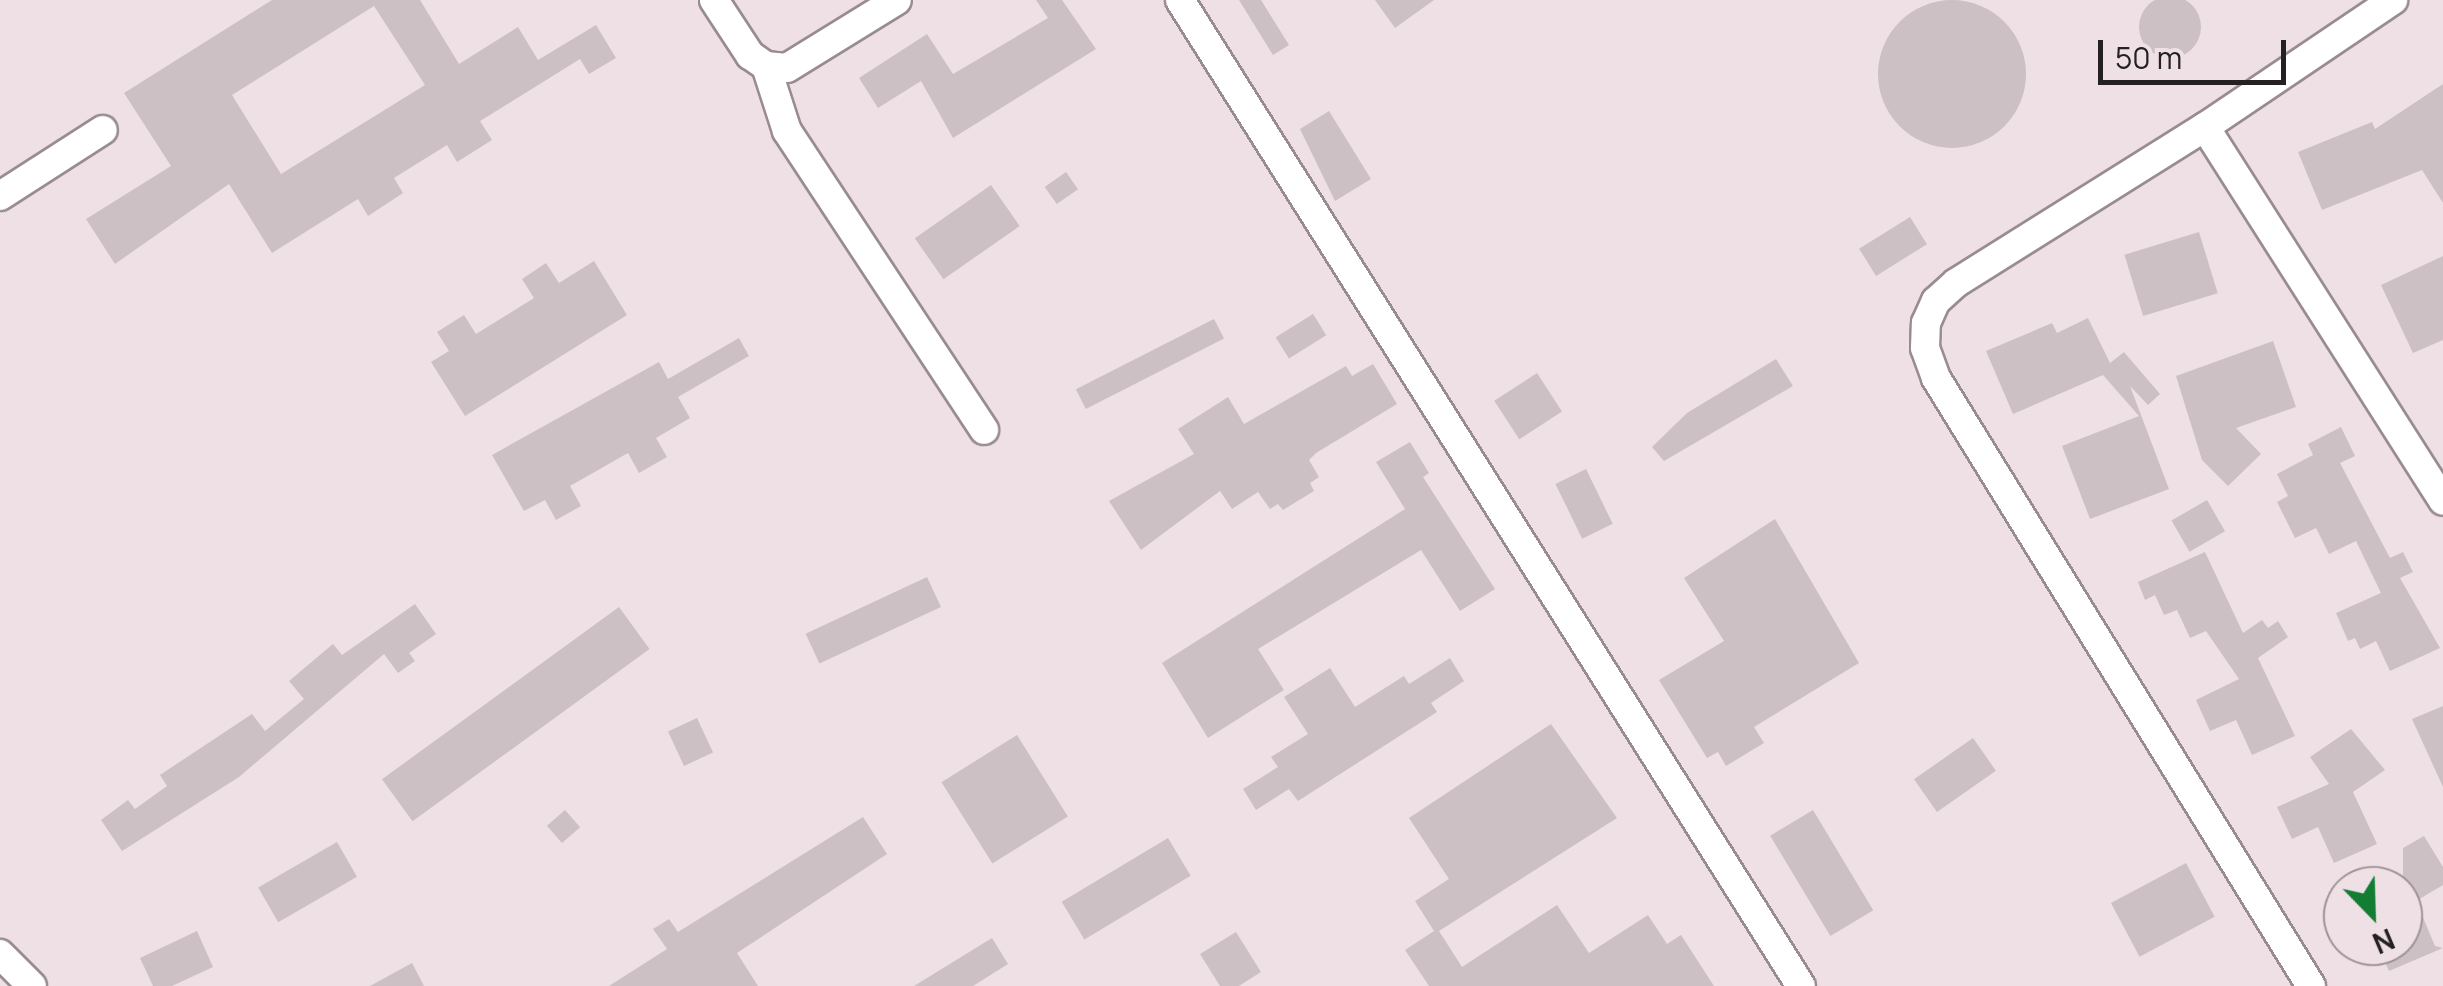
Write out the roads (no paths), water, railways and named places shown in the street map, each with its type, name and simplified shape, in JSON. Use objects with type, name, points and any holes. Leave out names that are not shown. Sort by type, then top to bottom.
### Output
[{"type":"street","points":[[714,0],[750,55],[766,66],[787,68],[897,0]]},
{"type":"street","points":[[1180,0],[1802,986]]},
{"type":"street","points":[[2311,986],[1946,395],[1925,348],[1936,300],[1956,282],[2205,127],[2393,0]]},
{"type":"street","points":[[766,66],[787,131],[984,430]]},
{"type":"street","points":[[2205,127],[2443,501]]},
{"type":"street","points":[[0,196],[103,130]]},
{"type":"street","points":[[0,954],[32,986]]}]
